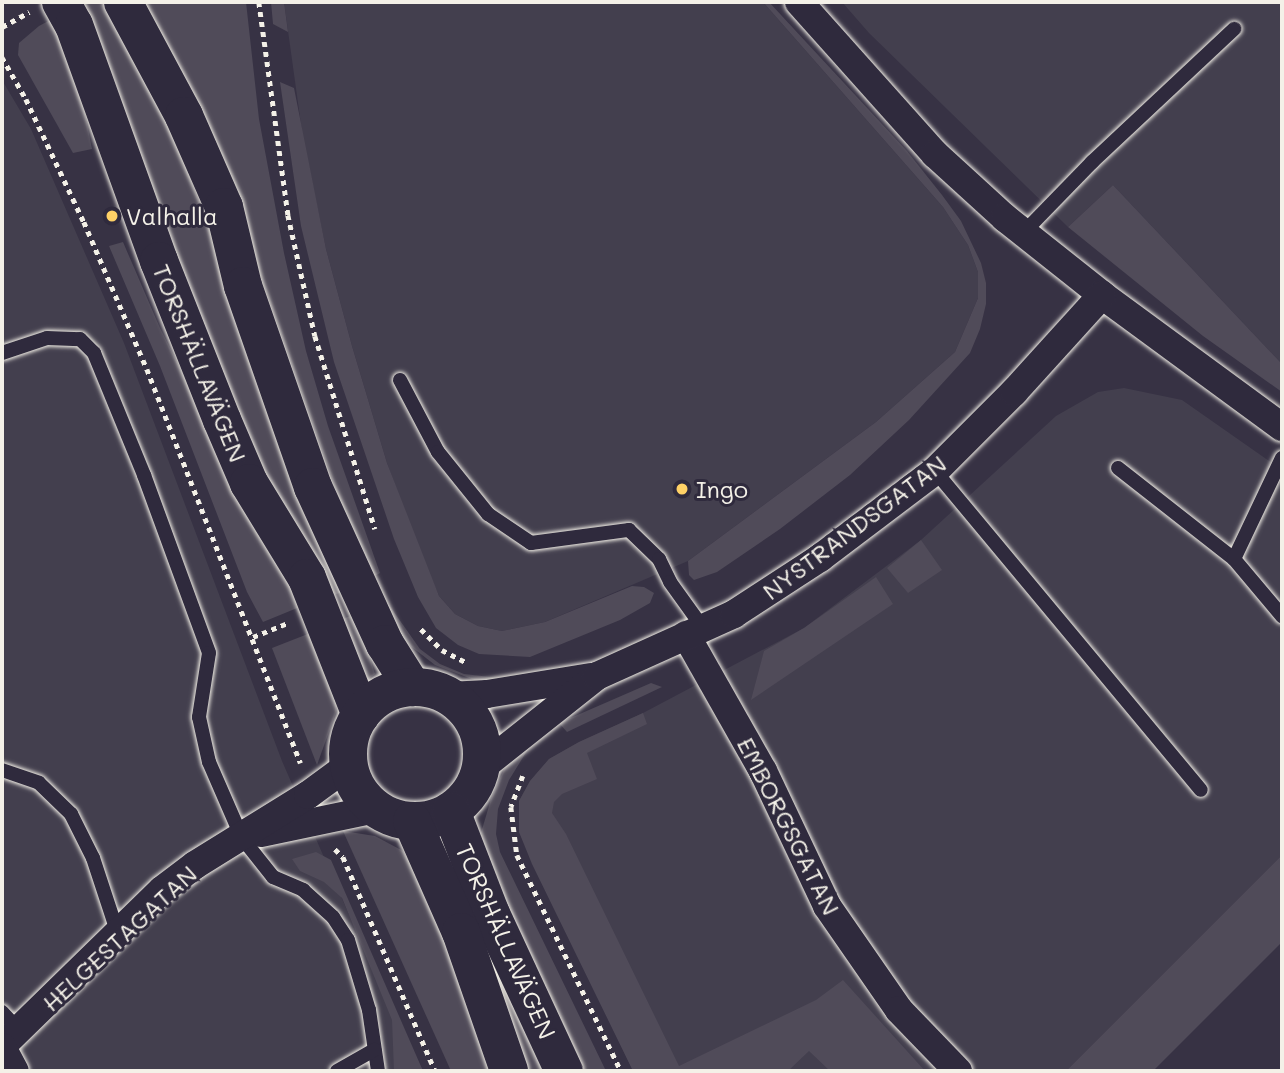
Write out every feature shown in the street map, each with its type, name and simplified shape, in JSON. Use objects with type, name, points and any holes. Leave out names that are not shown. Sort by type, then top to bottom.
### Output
[{"type":"main road","name":"TORSHÄLLAVÄGEN","points":[[61,2],[74,25],[159,261],[222,420],[249,483],[307,578],[361,715]]},
{"type":"main road","points":[[123,2],[184,116],[224,207],[243,286],[313,487],[385,644],[430,692]]},
{"type":"main road","points":[[430,692],[460,704],[476,726],[481,742],[481,768],[471,791],[451,811],[436,818],[400,820],[376,809],[355,785],[349,765],[349,740],[361,715],[386,693],[430,692]]},
{"type":"main road","name":"TORSHÄLLAVÄGEN","points":[[451,811],[491,915],[564,1071]]},
{"type":"main road","name":"TORSHÄLLAVÄGEN","points":[[412,821],[461,932],[509,1071]]},
{"type":"street","points":[[799,2],[935,154],[1023,233],[1101,295],[1282,427]]},
{"type":"street","name":"NYSTRANDSGATAN","points":[[481,768],[597,676],[734,614],[820,558],[935,471],[1014,392],[1101,295]]},
{"type":"street","name":"EMBORGSGATAN","points":[[695,631],[827,906],[900,1010],[958,1071]]},
{"type":"street","name":"NYSTRANDSGATAN","points":[[430,692],[487,694],[597,676]]},
{"type":"street","name":"HELGESTAGATAN","points":[[313,807],[349,765]]},
{"type":"street","name":"HELGESTAGATAN","points":[[6,1034],[118,934],[162,890],[195,865],[242,838],[313,807],[376,809]]},
{"type":"street","points":[[6,1034],[15,1071]]},
{"type":"lane","points":[[1023,233],[1092,162],[1234,29]]},
{"type":"lane","points":[[2,353],[47,338],[80,339],[94,353],[144,475],[209,653],[199,717],[209,762],[242,838],[273,877],[303,890],[333,917],[348,940],[369,1010],[378,1071]]},
{"type":"lane","points":[[400,380],[438,452],[488,513],[531,543],[629,530],[659,559],[695,631]]},
{"type":"lane","points":[[1234,559],[1282,458]]},
{"type":"lane","points":[[1118,468],[1234,559],[1282,616]]},
{"type":"lane","points":[[935,471],[1201,790]]},
{"type":"lane","points":[[2,771],[39,783],[71,814],[93,858],[118,934]]},
{"type":"lane","points":[[337,1071],[374,1050]]},
{"type":"path","points":[[259,2],[290,228],[315,336],[377,534]]},
{"type":"path","points":[[2,57],[26,99],[84,222],[147,369],[292,737],[302,767],[302,783],[327,843],[343,857],[435,1071]]},
{"type":"path","points":[[418,626],[442,650],[472,664]]},
{"type":"path","points":[[525,773],[511,807],[510,822],[517,855],[621,1071]]},
{"type":"shaded area","points":[[88,2],[107,2],[177,144],[346,591],[327,597],[197,334],[114,77],[79,7]]},
{"type":"shaded area","points":[[136,2],[246,2],[259,119],[284,253],[306,351],[328,426],[380,573],[368,580],[249,242]]},
{"type":"shaded area","points":[[271,2],[284,2],[288,32],[273,24]]},
{"type":"shaded area","points":[[284,2],[763,2],[943,207],[968,245],[978,272],[978,298],[955,352],[876,422],[688,561],[545,622],[502,631],[478,626],[455,614],[439,596],[420,554],[387,463],[326,249],[303,139]]},
{"type":"shaded area","points":[[763,2],[769,2],[907,151],[942,195],[961,221],[981,263],[986,283],[986,304],[970,353],[909,420],[850,475],[780,529],[717,572],[694,580],[689,575],[688,561],[876,422],[955,352],[978,298],[978,272],[968,245],[943,207]]},
{"type":"shaded area","points":[[842,2],[1282,2],[1282,364],[1113,185],[1068,227],[869,33]]},
{"type":"shaded area","points":[[54,18],[84,109],[92,149],[73,153],[18,55],[19,43],[39,26]]},
{"type":"shaded area","points":[[2,80],[31,129],[124,343],[282,761],[364,949],[423,1071],[2,1071]]},
{"type":"shaded area","points":[[280,82],[294,88],[326,249],[352,346],[387,463],[439,596],[455,614],[478,626],[502,631],[545,622],[632,586],[644,587],[654,593],[650,603],[620,620],[530,657],[479,654],[458,645],[436,628],[418,597],[394,539],[334,362],[301,226]]},
{"type":"shaded area","points":[[1113,185],[1282,364],[1282,392],[1203,336],[1068,227]]},
{"type":"shaded area","points":[[123,242],[160,328],[245,499],[307,604],[263,622],[247,592],[160,366],[109,246]]},
{"type":"shaded area","points":[[1124,388],[1182,400],[1282,470],[1282,855],[1066,1071],[633,1071],[519,832],[519,801],[530,781],[549,759],[579,742],[643,713],[804,628],[921,540],[1056,416],[1098,392]]},
{"type":"shaded area","points":[[921,540],[942,570],[908,593],[887,568]]},
{"type":"shaded area","points":[[876,577],[893,604],[751,700],[764,651],[804,628]]},
{"type":"shaded area","points":[[380,605],[389,605],[420,649],[440,664],[464,674],[508,679],[477,681],[435,665],[395,634]]},
{"type":"shaded area","points":[[356,614],[375,674],[361,684],[337,621]]},
{"type":"shaded area","points":[[318,630],[337,693],[336,712],[317,765],[272,648]]},
{"type":"shaded area","points":[[651,683],[662,687],[567,732],[559,723]]},
{"type":"shaded area","points":[[643,713],[647,724],[587,753],[597,779],[562,794],[554,802],[552,813],[566,834],[679,1066],[816,1000],[843,980],[925,1071],[830,1071],[809,1051],[788,1071],[633,1071],[532,864],[519,832],[519,801],[530,781],[549,759]]},
{"type":"shaded area","points":[[535,738],[509,780],[498,809],[496,834],[500,852],[606,1071],[585,1071],[486,871],[481,833],[491,799],[507,763]]},
{"type":"shaded area","points":[[343,831],[375,836],[403,851],[430,900],[490,1071],[451,1071]]},
{"type":"shaded area","points":[[445,841],[550,1071],[525,1071],[441,842]]},
{"type":"shaded area","points":[[316,852],[331,860],[423,1071],[394,1071],[392,1020],[342,898],[324,882],[300,871],[292,859]]},
{"type":"shaded area","points":[[1282,855],[1282,942],[1153,1071],[1066,1071]]},
{"type":"place","name":"Valhalla","points":[[112,216]]},
{"type":"place","name":"Ingo","points":[[682,489]]}]
